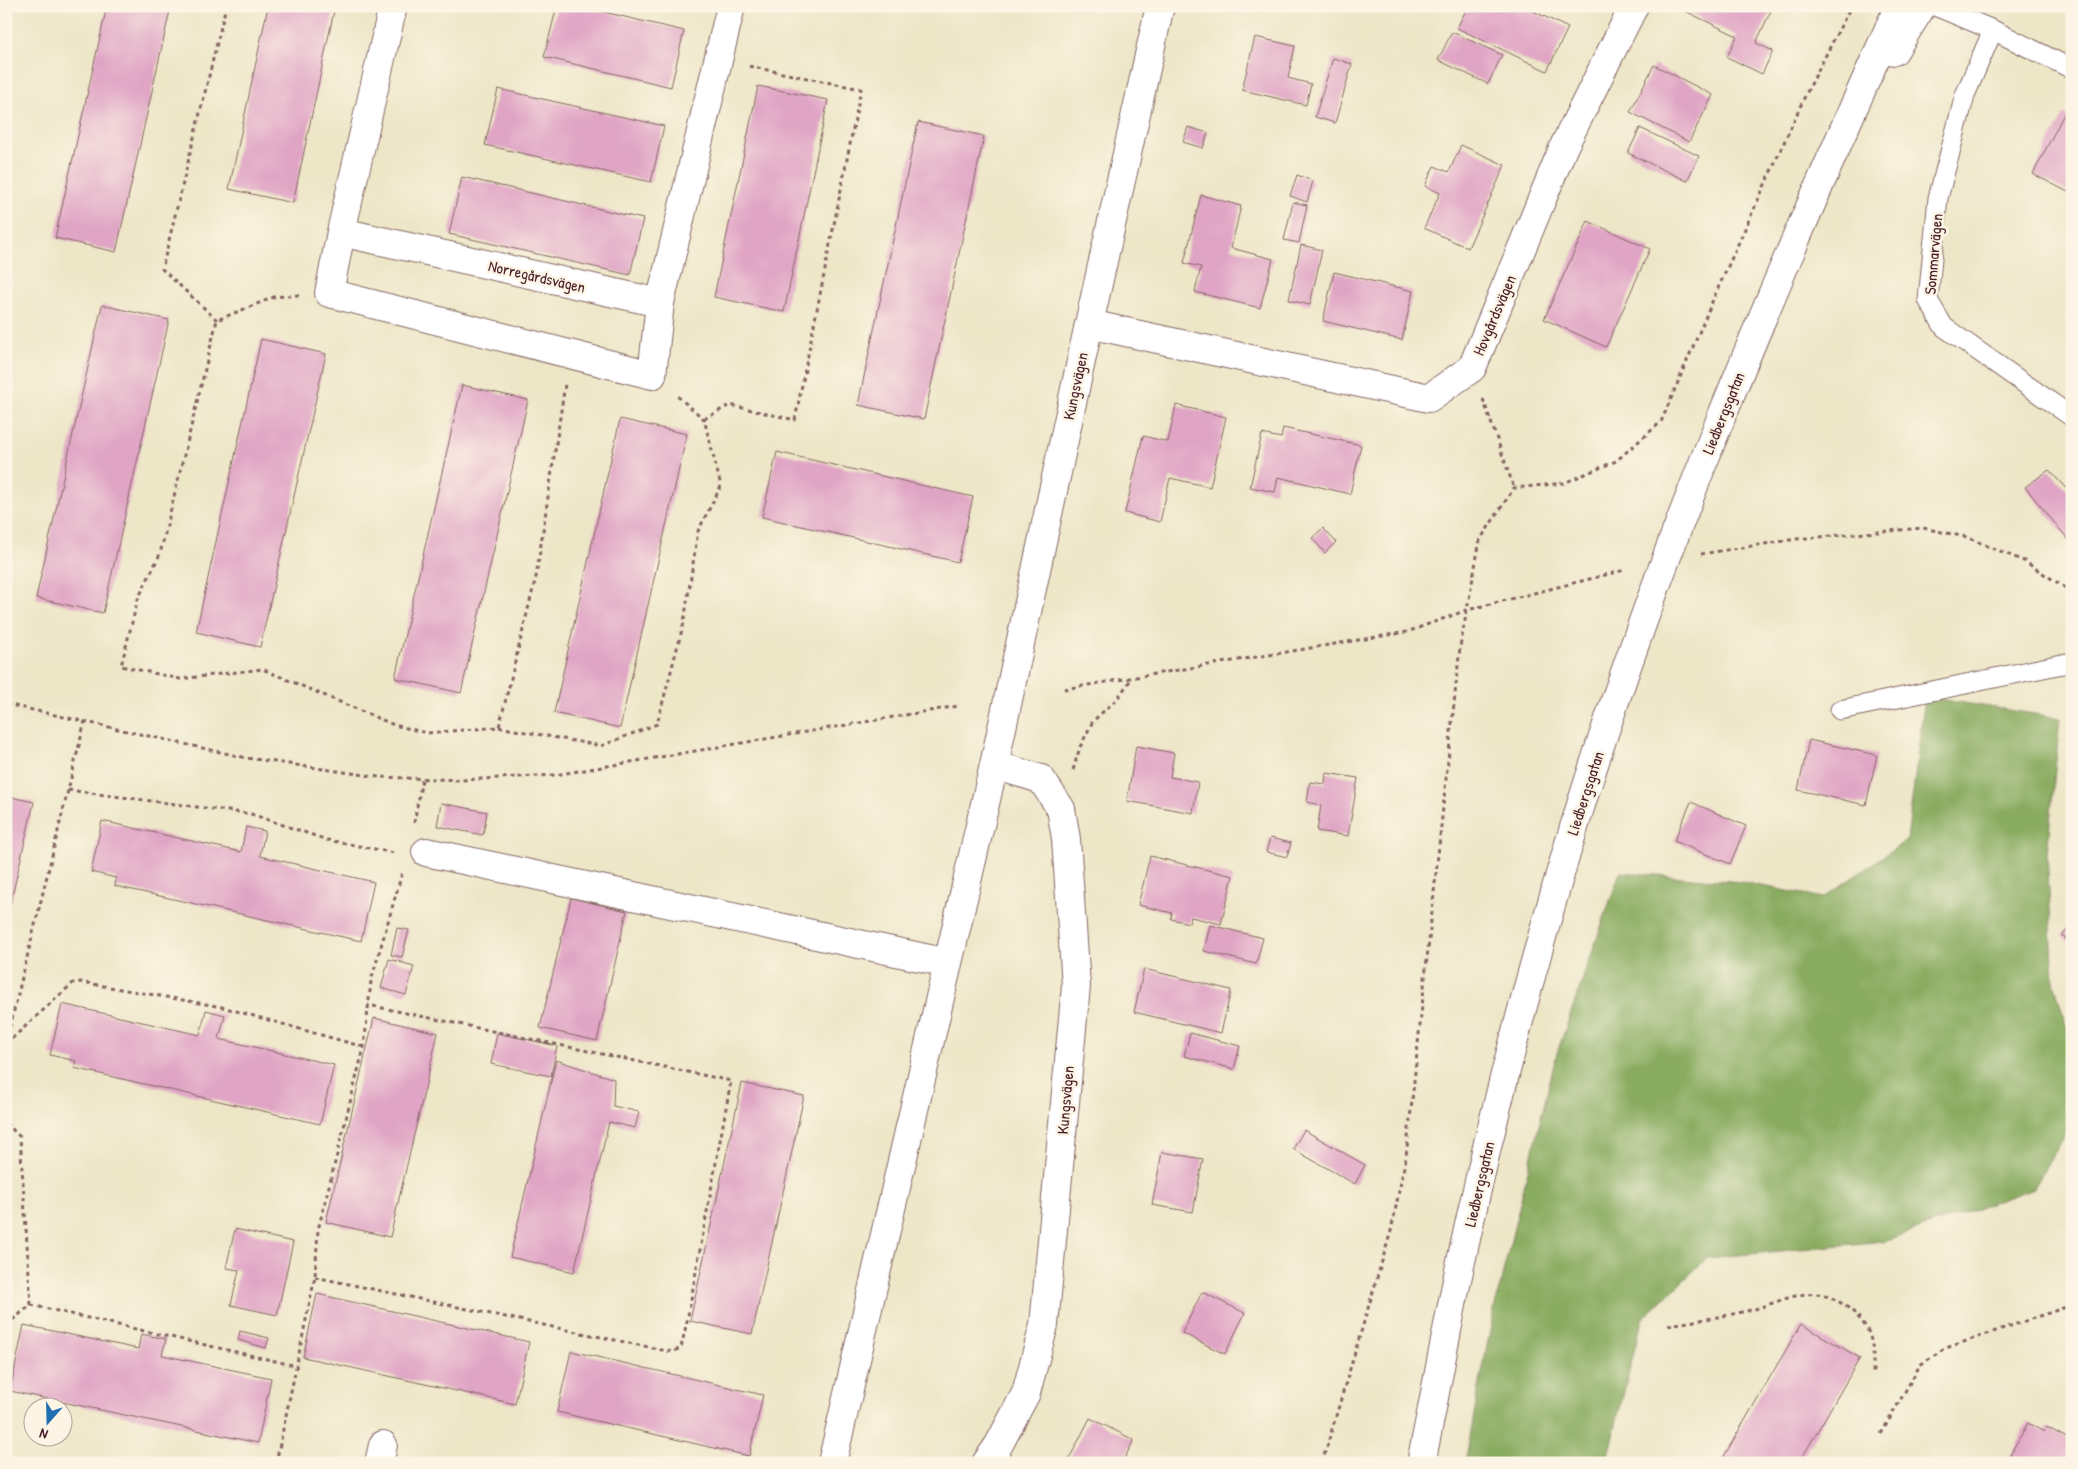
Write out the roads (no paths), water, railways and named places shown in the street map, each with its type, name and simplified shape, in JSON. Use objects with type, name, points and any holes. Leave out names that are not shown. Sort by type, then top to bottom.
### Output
[{"type":"street","points":[[393,6],[341,232],[329,293],[652,375],[660,303],[731,6]]},
{"type":"street","name":"Kungsvägen","points":[[832,1463],[994,766],[1088,324],[1160,6]]},
{"type":"street","name":"Hovgårdsvägen","points":[[1088,324],[1429,398],[1472,368],[1564,146],[1634,6]]},
{"type":"street","name":"Liedbergsgatan","points":[[1421,1463],[1460,1267],[1497,1108],[1572,837],[1610,717],[1672,543],[1712,438],[1834,150],[1898,6]]},
{"type":"street","name":"Liedbergsgatan","points":[[1834,150],[1922,6]]},
{"type":"street","name":"Norregårdsvägen","points":[[341,232],[660,303]]},
{"type":"street","name":"Kungsvägen","points":[[986,1463],[998,1446],[1026,1393],[1044,1325],[1076,986],[1066,839],[1061,809],[1041,779],[994,766]]},
{"type":"street","points":[[416,854],[948,963]]},
{"type":"lane","points":[[1935,6],[1993,30],[2072,69]]},
{"type":"lane","name":"Sommarvägen","points":[[1993,30],[1965,96],[1938,198],[1928,300],[1944,327],[2072,417]]},
{"type":"lane","points":[[1840,710],[2072,662]]}]
